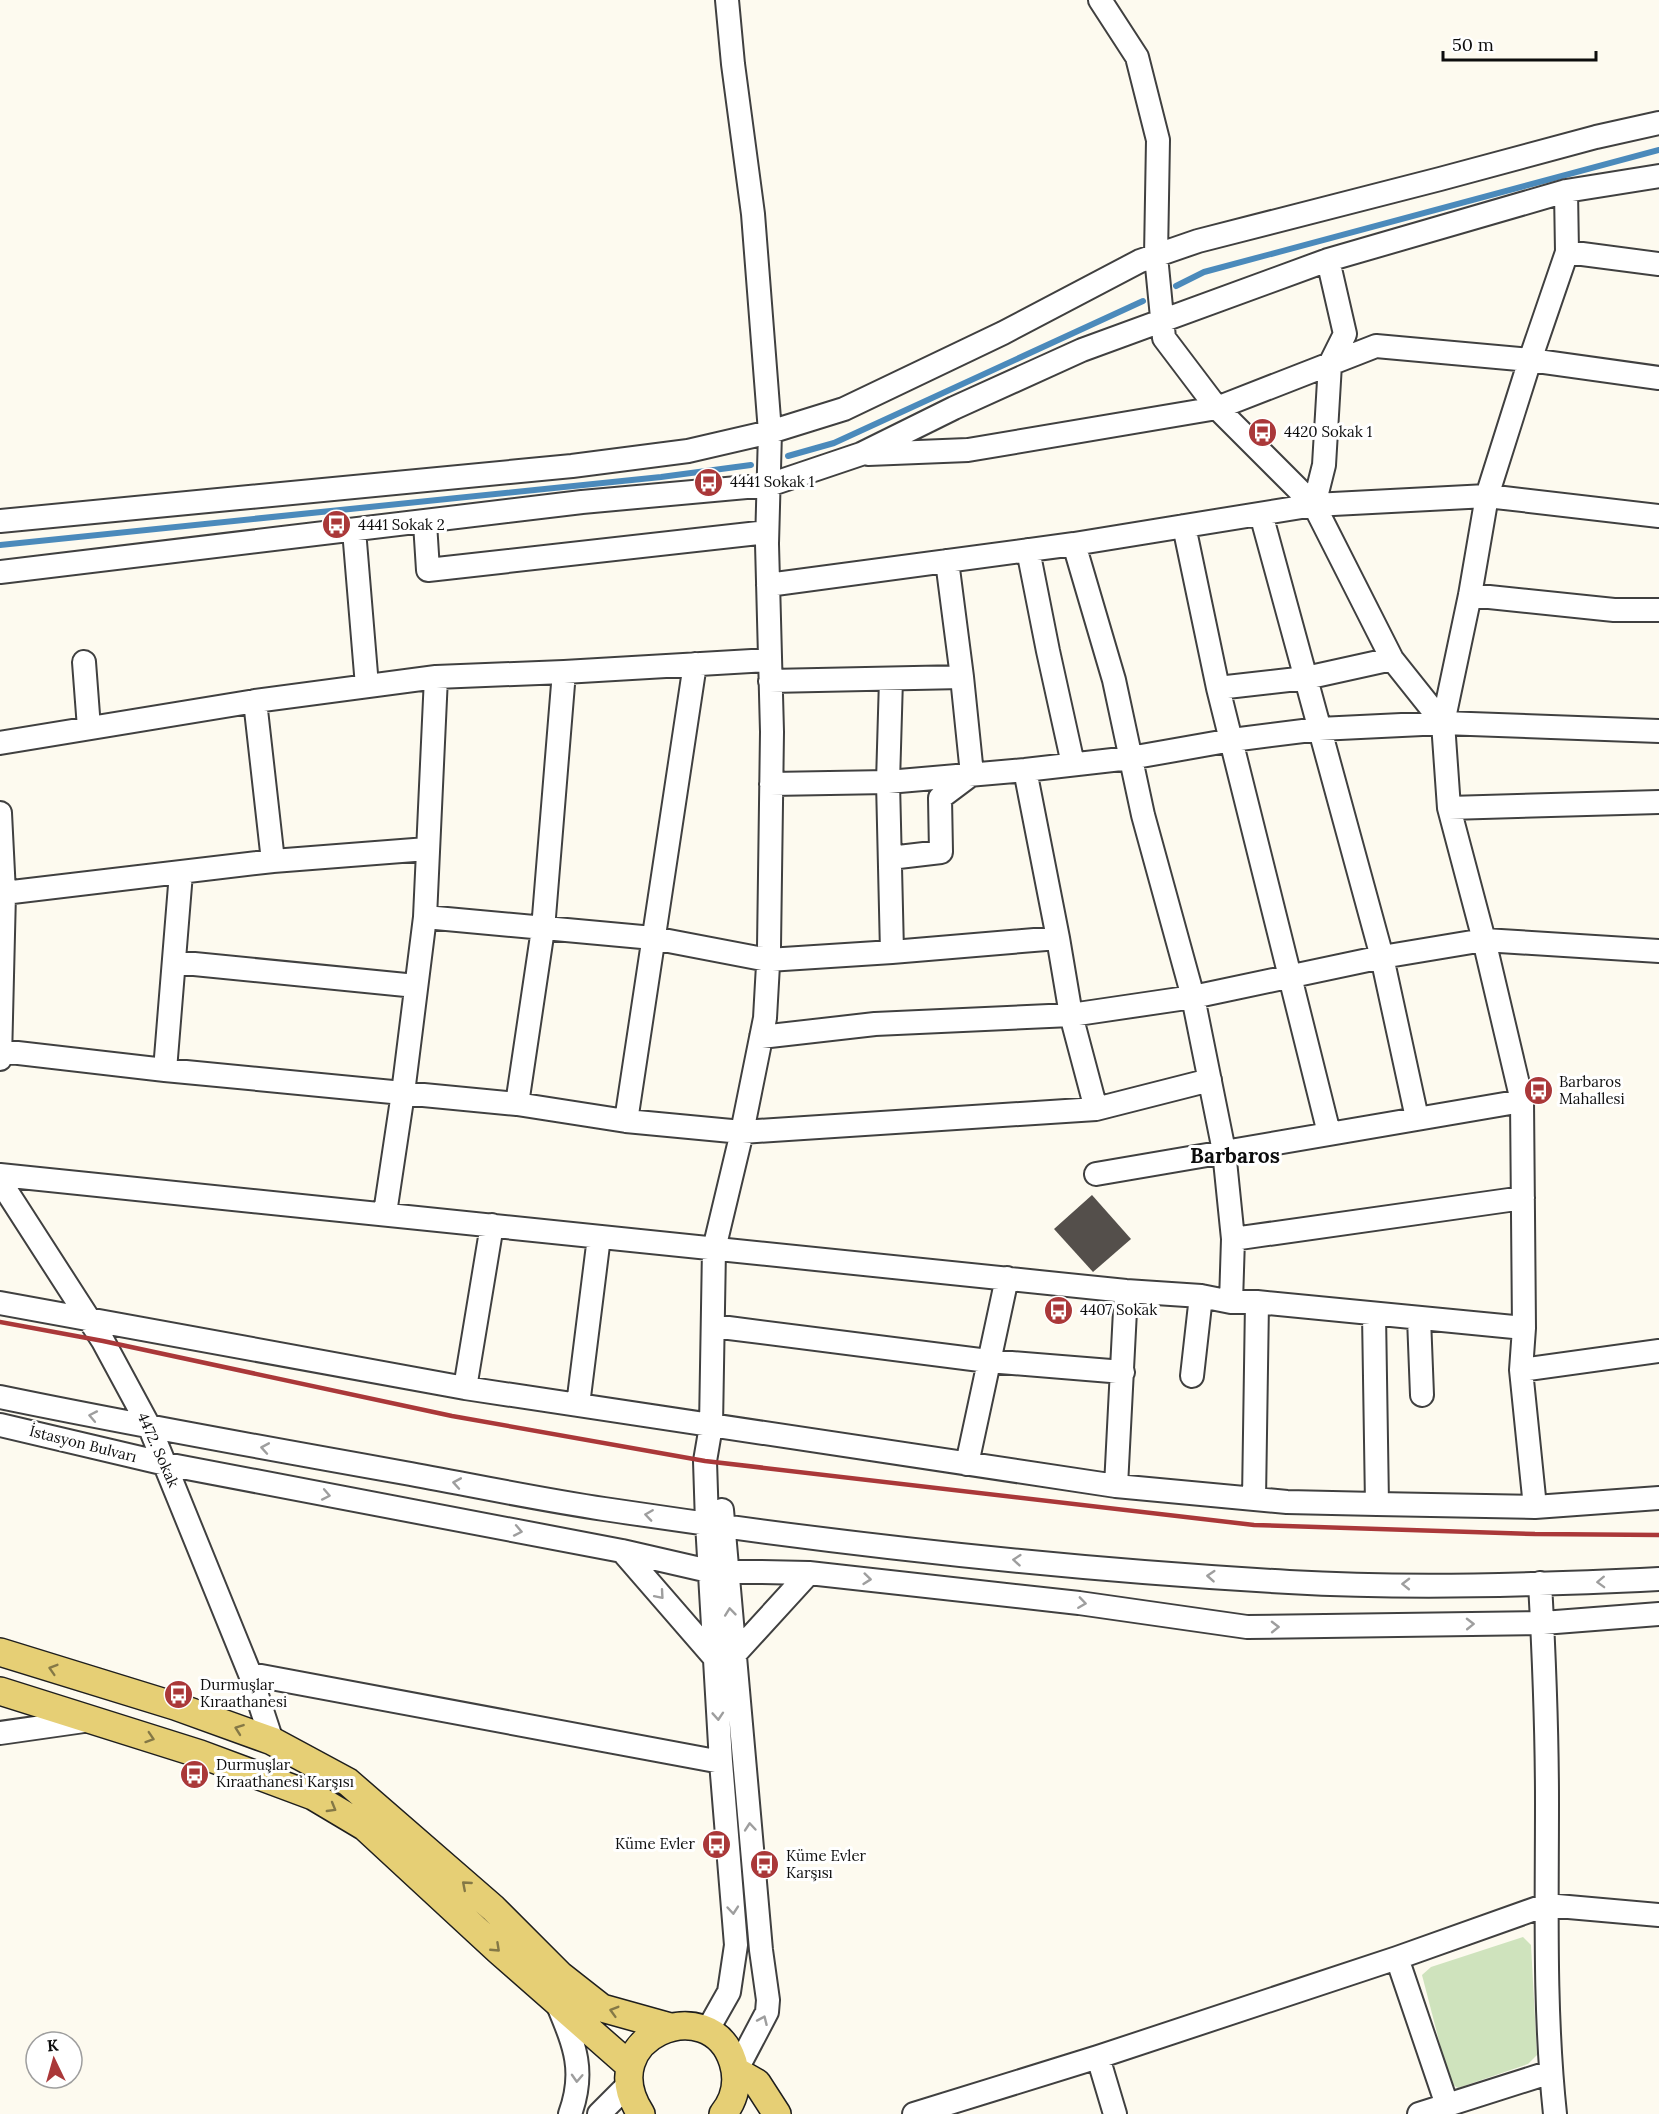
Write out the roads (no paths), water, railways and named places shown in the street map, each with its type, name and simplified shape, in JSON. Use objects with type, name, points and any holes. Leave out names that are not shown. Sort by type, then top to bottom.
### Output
[{"type":"main road","points":[[0,1652],[175,1706],[272,1741],[348,1782],[493,1908],[560,1975],[602,2008],[670,2027]]},
{"type":"main road","points":[[0,1691],[200,1754],[313,1796],[365,1827],[557,2003],[629,2076]]},
{"type":"main road","points":[[641,2114],[633,2101],[629,2076],[635,2053],[644,2041],[656,2032],[682,2026],[707,2031],[720,2041],[730,2055],[736,2072],[736,2089],[730,2105],[723,2114]]},
{"type":"main road","points":[[736,2072],[757,2083],[777,2114]]},
{"type":"street","points":[[727,0],[753,214],[770,432],[767,532],[771,784],[765,1018],[714,1249],[711,1426],[719,1463],[715,1524],[724,1656],[768,2000],[767,2012],[736,2072]]},
{"type":"street","points":[[1100,0],[1137,57],[1158,141],[1156,256],[1164,338],[1217,408],[1314,505],[1392,659],[1443,723]]},
{"type":"street","points":[[0,521],[572,466],[688,451],[770,432],[844,409],[1003,333],[1140,261],[1198,241],[1596,136],[1659,123]]},
{"type":"street","points":[[0,572],[425,523],[582,502],[769,485],[861,454],[954,408],[1082,350],[1328,260],[1566,191],[1659,176]]},
{"type":"street","points":[[1535,1507],[1521,1370],[1524,1328],[1522,1101],[1484,940],[1449,808],[1443,723],[1470,595],[1487,496],[1530,360],[1568,252],[1566,191]]},
{"type":"street","points":[[1568,252],[1659,264]]},
{"type":"street","points":[[1314,505],[1324,465],[1330,364],[1345,334],[1328,260]]},
{"type":"street","points":[[861,454],[968,450],[1217,408],[1376,346],[1530,360],[1659,378]]},
{"type":"street","points":[[768,585],[1074,544],[1314,505],[1487,496],[1659,516]]},
{"type":"street","points":[[1261,514],[1382,957],[1416,1118]]},
{"type":"street","points":[[425,523],[428,570],[767,532]]},
{"type":"street","points":[[1184,526],[1218,688],[1329,1133]]},
{"type":"street","points":[[354,530],[367,686]]},
{"type":"street","points":[[1074,544],[1113,680],[1143,815],[1193,998],[1210,1080],[1224,1151],[1233,1239],[1231,1302]]},
{"type":"street","points":[[1028,550],[1074,764]]},
{"type":"street","points":[[947,561],[972,774]]},
{"type":"street","points":[[1470,595],[1614,610],[1659,610]]},
{"type":"street","points":[[1218,688],[1306,678],[1392,659]]},
{"type":"street","points":[[84,662],[89,728]]},
{"type":"street","points":[[0,743],[255,701],[436,677],[695,664],[891,679],[962,678]]},
{"type":"street","points":[[626,1121],[695,664]]},
{"type":"street","points":[[517,1104],[543,929],[564,672]]},
{"type":"street","points":[[385,1214],[403,1094],[425,917],[436,677]]},
{"type":"street","points":[[891,679],[888,782],[892,952]]},
{"type":"street","points":[[255,701],[273,861]]},
{"type":"street","points":[[771,784],[888,782],[1025,770],[1131,758],[1232,740],[1319,729],[1443,723],[1659,731]]},
{"type":"street","points":[[1025,770],[1071,1015],[1096,1109]]},
{"type":"street","points":[[890,858],[941,852],[940,798],[972,774]]},
{"type":"street","points":[[1449,808],[1659,802]]},
{"type":"street","points":[[0,813],[2,880],[0,1059]]},
{"type":"street","points":[[2,880],[181,873],[273,861],[427,849]]},
{"type":"street","points":[[165,1070],[181,873]]},
{"type":"street","points":[[425,917],[653,938],[768,960],[1058,938]]},
{"type":"street","points":[[761,1037],[875,1024],[1071,1015],[1193,998],[1382,957],[1484,940],[1659,951]]},
{"type":"street","points":[[174,962],[416,986]]},
{"type":"street","points":[[0,1051],[165,1070],[517,1104],[626,1121],[741,1132],[1096,1109],[1210,1080]]},
{"type":"street","points":[[1095,1174],[1522,1101]]},
{"type":"street","points":[[0,1175],[1126,1291],[1201,1296],[1231,1302],[1257,1302],[1524,1328]]},
{"type":"street","name":"4472. Sokak","points":[[0,1181],[103,1341],[150,1428],[250,1674],[272,1741]]},
{"type":"street","points":[[1233,1239],[1522,1198]]},
{"type":"street","points":[[465,1388],[492,1225]]},
{"type":"street","points":[[578,1405],[599,1237]]},
{"type":"street","points":[[967,1464],[1007,1278]]},
{"type":"street","points":[[1116,1486],[1126,1291]]},
{"type":"street","points":[[1192,1376],[1201,1296]]},
{"type":"street","points":[[1254,1499],[1257,1302]]},
{"type":"street","points":[[0,1303],[465,1388],[1116,1486],[1287,1502],[1377,1504],[1535,1507],[1659,1498]]},
{"type":"street","points":[[1374,1314],[1377,1504]]},
{"type":"street","points":[[1419,1318],[1422,1395]]},
{"type":"street","points":[[713,1326],[988,1361],[1123,1372]]},
{"type":"street","points":[[1521,1370],[1659,1351]]},
{"type":"street","name":"İstasyon Bulvarı","points":[[0,1397],[150,1428],[601,1509],[917,1550],[1269,1581],[1423,1585],[1659,1580]]},
{"type":"street","name":"İstasyon Bulvarı","points":[[7,1428],[166,1464],[622,1551],[718,1572],[809,1573],[1079,1603],[1247,1627],[1543,1623],[1659,1614]]},
{"type":"street","points":[[622,1551],[724,1656]]},
{"type":"street","points":[[707,2031],[729,1992],[736,1945],[721,1762],[724,1656],[809,1573]]},
{"type":"street","points":[[1540,1584],[1547,1801],[1546,1905],[1551,2073],[1555,2114]]},
{"type":"street","points":[[250,1674],[721,1762]]},
{"type":"street","points":[[0,1732],[95,1720]]},
{"type":"street","points":[[914,2114],[1098,2057],[1397,1958],[1546,1905],[1659,1915]]},
{"type":"street","points":[[1397,1958],[1448,2105]]},
{"type":"street","points":[[557,2003],[575,2045],[578,2066],[579,2077],[570,2114]]},
{"type":"street","points":[[1098,2057],[1115,2114]]},
{"type":"street","points":[[1419,2114],[1551,2073]]},
{"type":"street","points":[[599,2114],[629,2076]]},
{"type":"waterway","points":[[1176,286],[1204,272],[1659,150]]},
{"type":"waterway","points":[[788,456],[834,443],[1143,301]]},
{"type":"waterway","points":[[0,545],[661,477],[751,465]]},
{"type":"railway","points":[[0,1322],[103,1341],[452,1416],[705,1461],[1254,1525],[1535,1534],[1659,1535]]},
{"type":"place","name":"4420 Sokak 1","points":[[1263,432]]},
{"type":"place","name":"4441 Sokak 1","points":[[709,482]]},
{"type":"place","name":"4441 Sokak 2","points":[[337,525]]},
{"type":"place","name":"Barbaros Mahallesi","points":[[1538,1091]]},
{"type":"place","name":"4407 Sokak","points":[[1059,1310]]},
{"type":"place","name":"Durmuşlar Kıraathanesi","points":[[179,1694]]},
{"type":"place","name":"Durmuşlar Kıraathanesi Karşısı","points":[[195,1774]]},
{"type":"place","name":"Küme Evler","points":[[716,1844]]},
{"type":"place","name":"Küme Evler Karşısı","points":[[765,1865]]},
{"type":"district","name":"Barbaros","points":[[1235,1156]]}]
